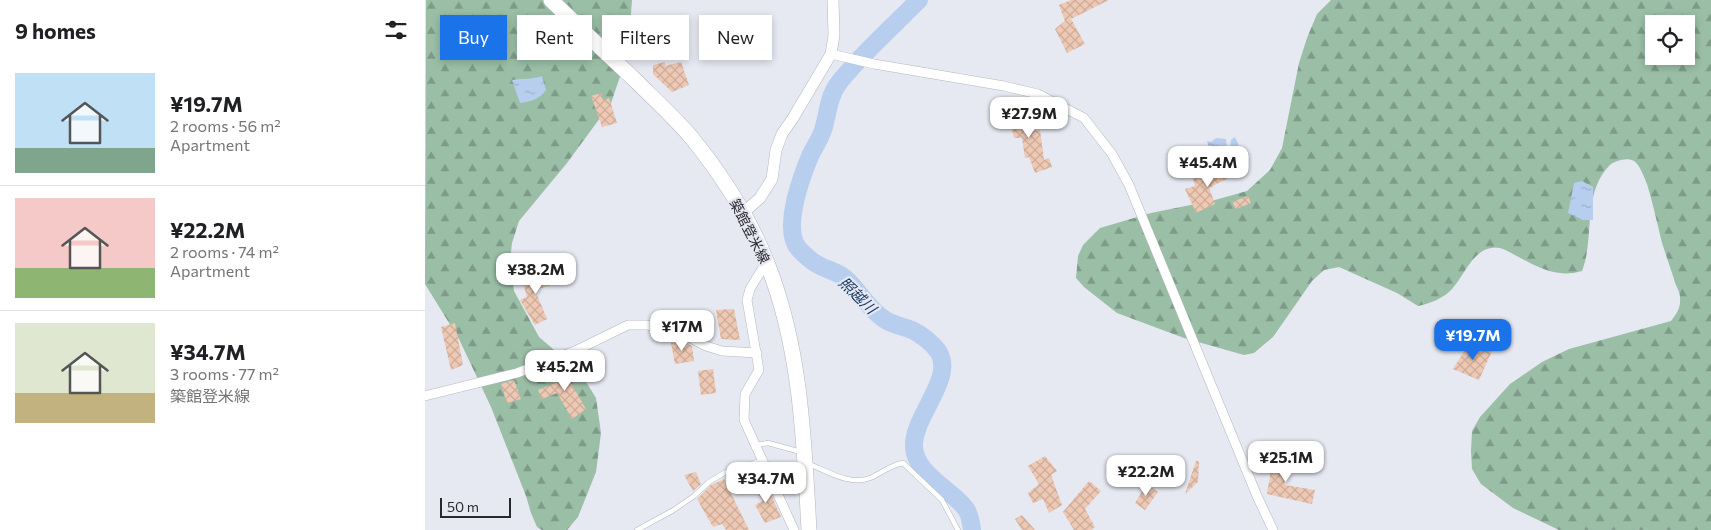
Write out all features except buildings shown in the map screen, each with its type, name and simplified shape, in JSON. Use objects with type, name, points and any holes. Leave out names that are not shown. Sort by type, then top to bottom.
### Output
[{"type":"main road","name":"築館登米線","points":[[551,0],[690,136],[719,175],[743,213],[767,261],[786,321],[795,361],[801,406],[809,530]]},
{"type":"street","points":[[743,213],[760,198],[772,179],[776,150],[782,134],[831,54],[834,35],[833,0]]},
{"type":"street","points":[[831,54],[874,64],[1004,86],[1038,94],[1084,118],[1112,154],[1129,185],[1257,496],[1273,530]]},
{"type":"street","points":[[767,261],[750,288],[747,300],[759,370],[745,394],[744,420],[794,530]]},
{"type":"street","points":[[425,396],[517,373],[575,351],[628,325],[647,325],[687,336],[706,346],[722,351],[757,353]]},
{"type":"lane","points":[[756,445],[768,443],[805,458],[843,478],[857,481],[870,478],[903,463],[942,500],[958,530]]},
{"type":"lane","points":[[637,530],[672,511],[709,482],[724,473],[763,460]]},
{"type":"green space","points":[[426,0],[632,0],[631,15],[602,15],[602,60],[626,60],[611,103],[567,163],[519,221],[512,243],[510,262],[514,291],[539,337],[580,372],[596,398],[601,433],[596,472],[578,517],[567,530],[542,530],[537,527],[491,407],[459,339],[425,284]]},
{"type":"green space","points":[[1331,0],[1711,0],[1711,530],[1559,530],[1513,508],[1481,484],[1472,469],[1472,431],[1480,417],[1510,384],[1542,362],[1569,349],[1671,321],[1677,313],[1680,304],[1679,292],[1662,243],[1647,184],[1640,168],[1634,161],[1621,160],[1614,163],[1609,166],[1601,177],[1592,203],[1588,245],[1582,271],[1563,273],[1546,270],[1502,249],[1491,248],[1484,250],[1473,259],[1449,292],[1436,300],[1418,306],[1397,293],[1339,267],[1324,270],[1312,281],[1273,337],[1254,353],[1244,355],[1184,338],[1117,313],[1084,287],[1076,278],[1078,256],[1083,245],[1100,228],[1151,213],[1215,200],[1247,191],[1270,170],[1282,148],[1299,63],[1317,14]]},
{"type":"water","points":[[542,76],[546,90],[544,93],[535,100],[520,103],[512,80]]},
{"type":"water","points":[[1235,137],[1244,157],[1234,153],[1219,160],[1214,160],[1207,141],[1211,142],[1216,138],[1226,139],[1227,148],[1230,148],[1231,140]]},
{"type":"water","points":[[1582,181],[1593,187],[1593,220],[1583,220],[1568,213],[1574,183]]},
{"type":"waterway","name":"照越川","points":[[919,0],[863,56],[835,89],[830,100],[823,130],[811,154],[799,186],[793,212],[793,236],[799,249],[816,264],[845,278],[878,315],[890,323],[919,334],[938,351],[942,361],[942,373],[915,434],[914,446],[920,465],[966,509],[972,530]]}]
